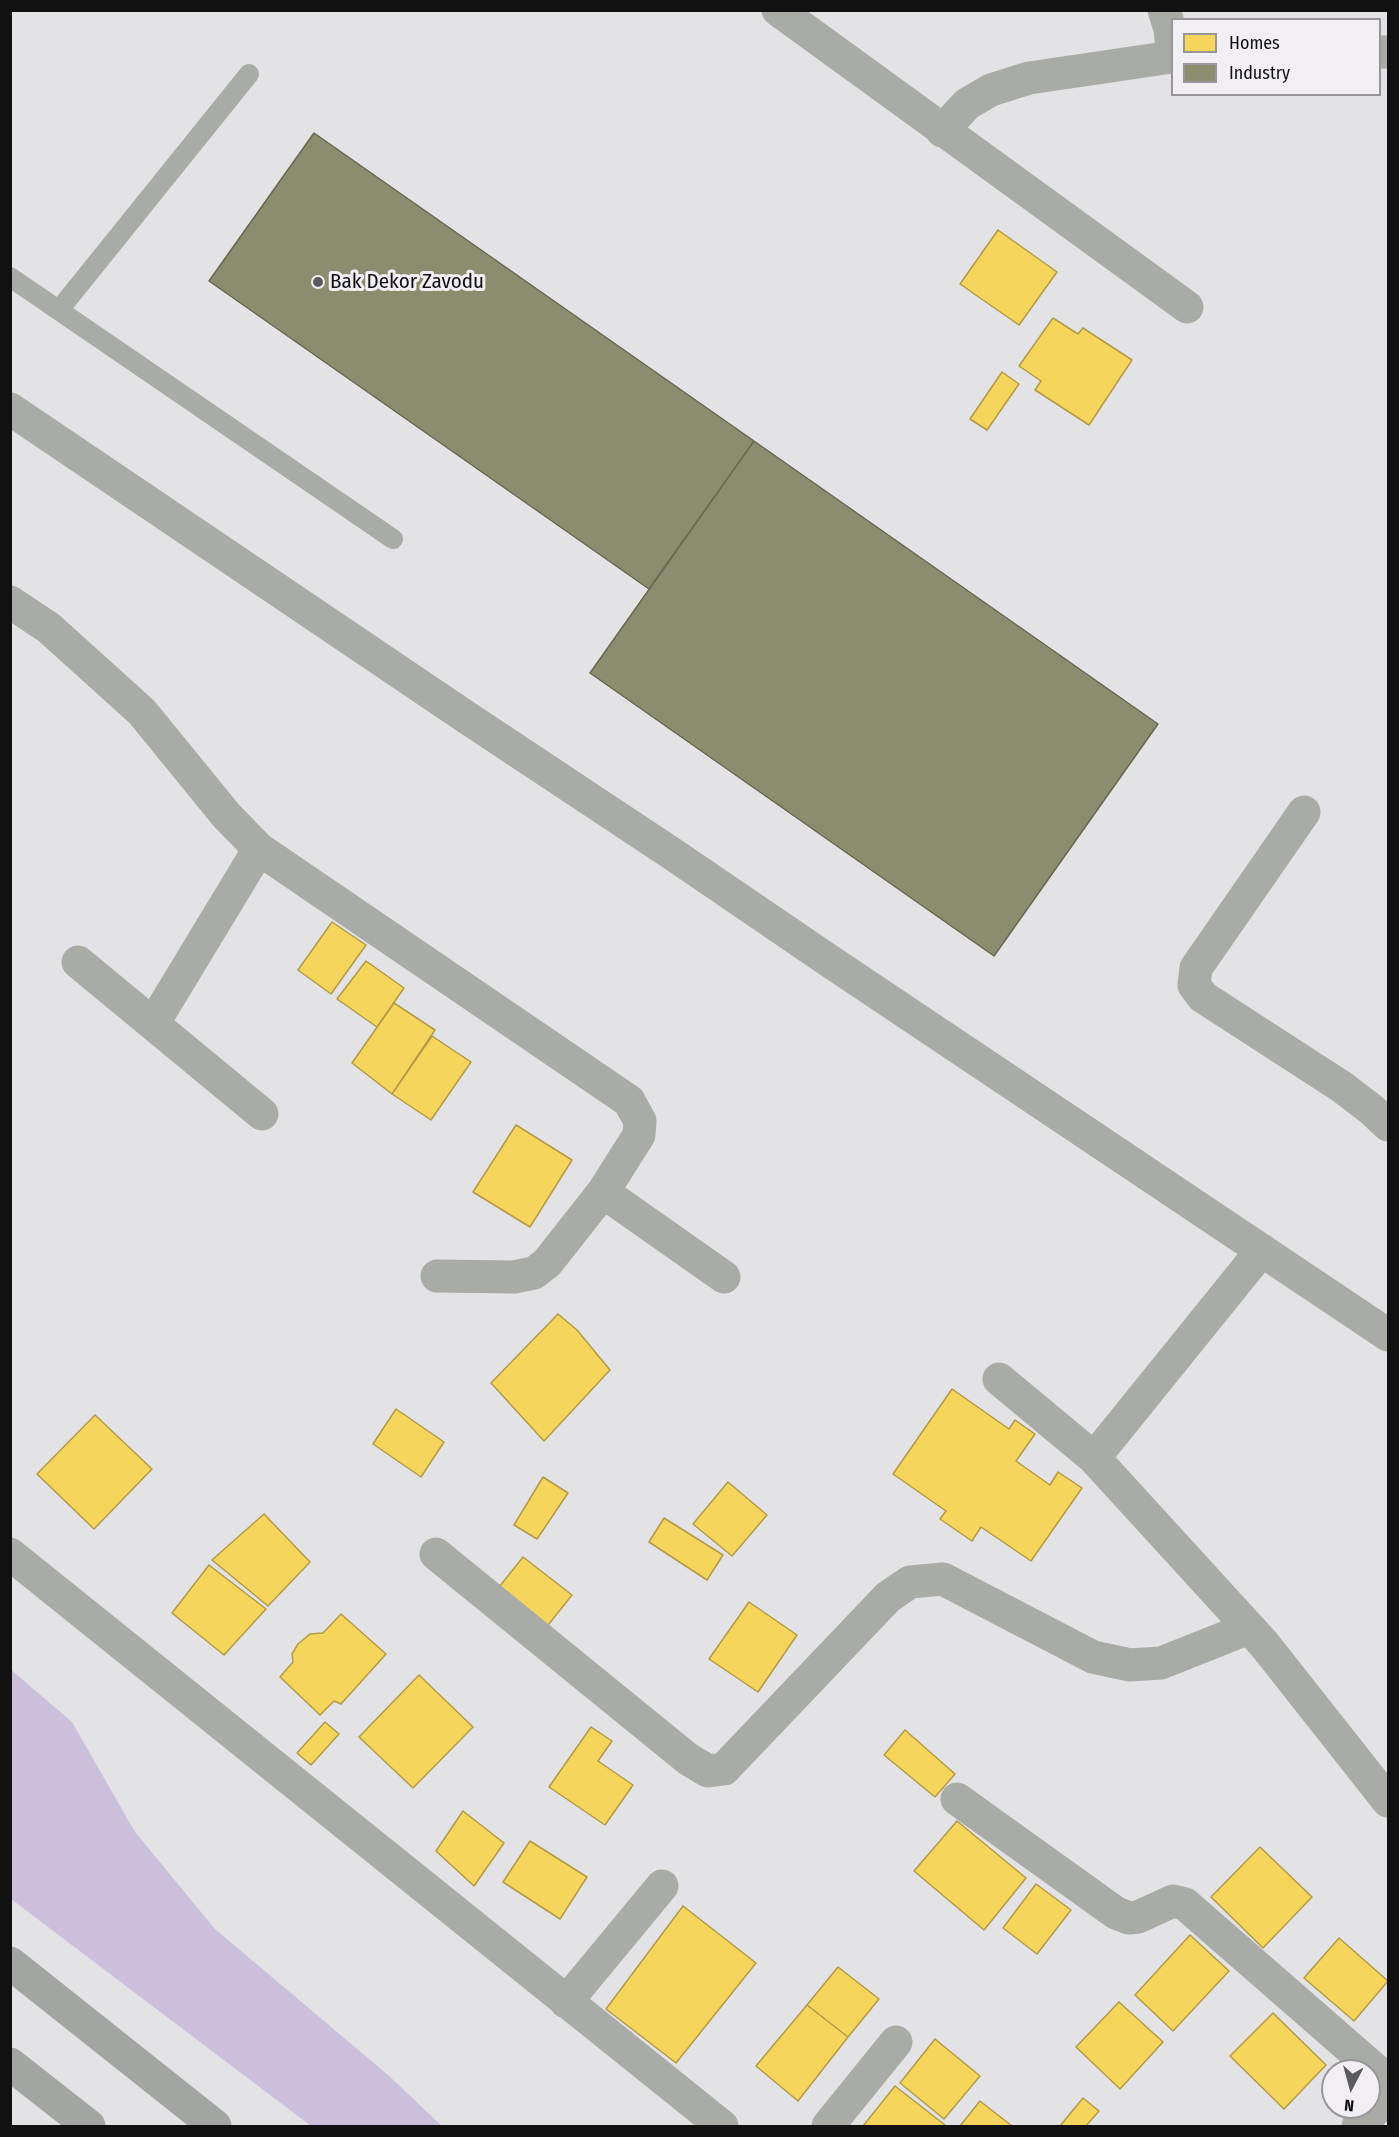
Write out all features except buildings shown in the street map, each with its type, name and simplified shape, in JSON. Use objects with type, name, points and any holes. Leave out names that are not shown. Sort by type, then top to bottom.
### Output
[{"type":"highway","points":[[10,1963],[215,2127]]},
{"type":"highway","points":[[10,2064],[89,2127]]},
{"type":"street","points":[[778,10],[1186,308]]},
{"type":"street","points":[[1164,10],[1171,37]]},
{"type":"street","points":[[942,131],[967,104],[992,90],[1029,78],[1171,57]]},
{"type":"street","points":[[10,409],[1389,1335]]},
{"type":"street","points":[[10,602],[49,628],[142,712],[226,816],[260,849],[629,1101],[640,1121],[639,1135],[603,1192],[547,1263],[534,1273],[514,1277],[437,1276]]},
{"type":"street","points":[[1304,812],[1196,968],[1194,984],[1203,997],[1342,1087],[1389,1125]]},
{"type":"street","points":[[153,1024],[260,849]]},
{"type":"street","points":[[78,962],[262,1114]]},
{"type":"street","points":[[603,1192],[724,1277]]},
{"type":"street","points":[[1094,1458],[1262,1250]]},
{"type":"street","points":[[999,1379],[1094,1458],[1249,1628],[1389,1801]]},
{"type":"street","points":[[10,1554],[723,2127]]},
{"type":"street","points":[[435,1554],[679,1752],[708,1771],[724,1769],[888,1597],[910,1582],[943,1579],[1093,1657],[1130,1665],[1161,1663],[1249,1628]]},
{"type":"street","points":[[957,1799],[1116,1913],[1128,1918],[1138,1917],[1173,1901],[1185,1904],[1389,2081]]},
{"type":"street","points":[[566,2002],[662,1887]]},
{"type":"street","points":[[828,2127],[897,2042]]},
{"type":"street","points":[[1358,2127],[1389,2098]]},
{"type":"lane","points":[[59,310],[249,74]]},
{"type":"lane","points":[[10,277],[393,539]]},
{"type":"shaded area","points":[[10,1669],[72,1722],[135,1832],[215,1929],[388,2075],[442,2126],[311,2126],[11,1899]]},
{"type":"place","name":"Bak Dekor Zavodu","points":[[318,282]]}]
